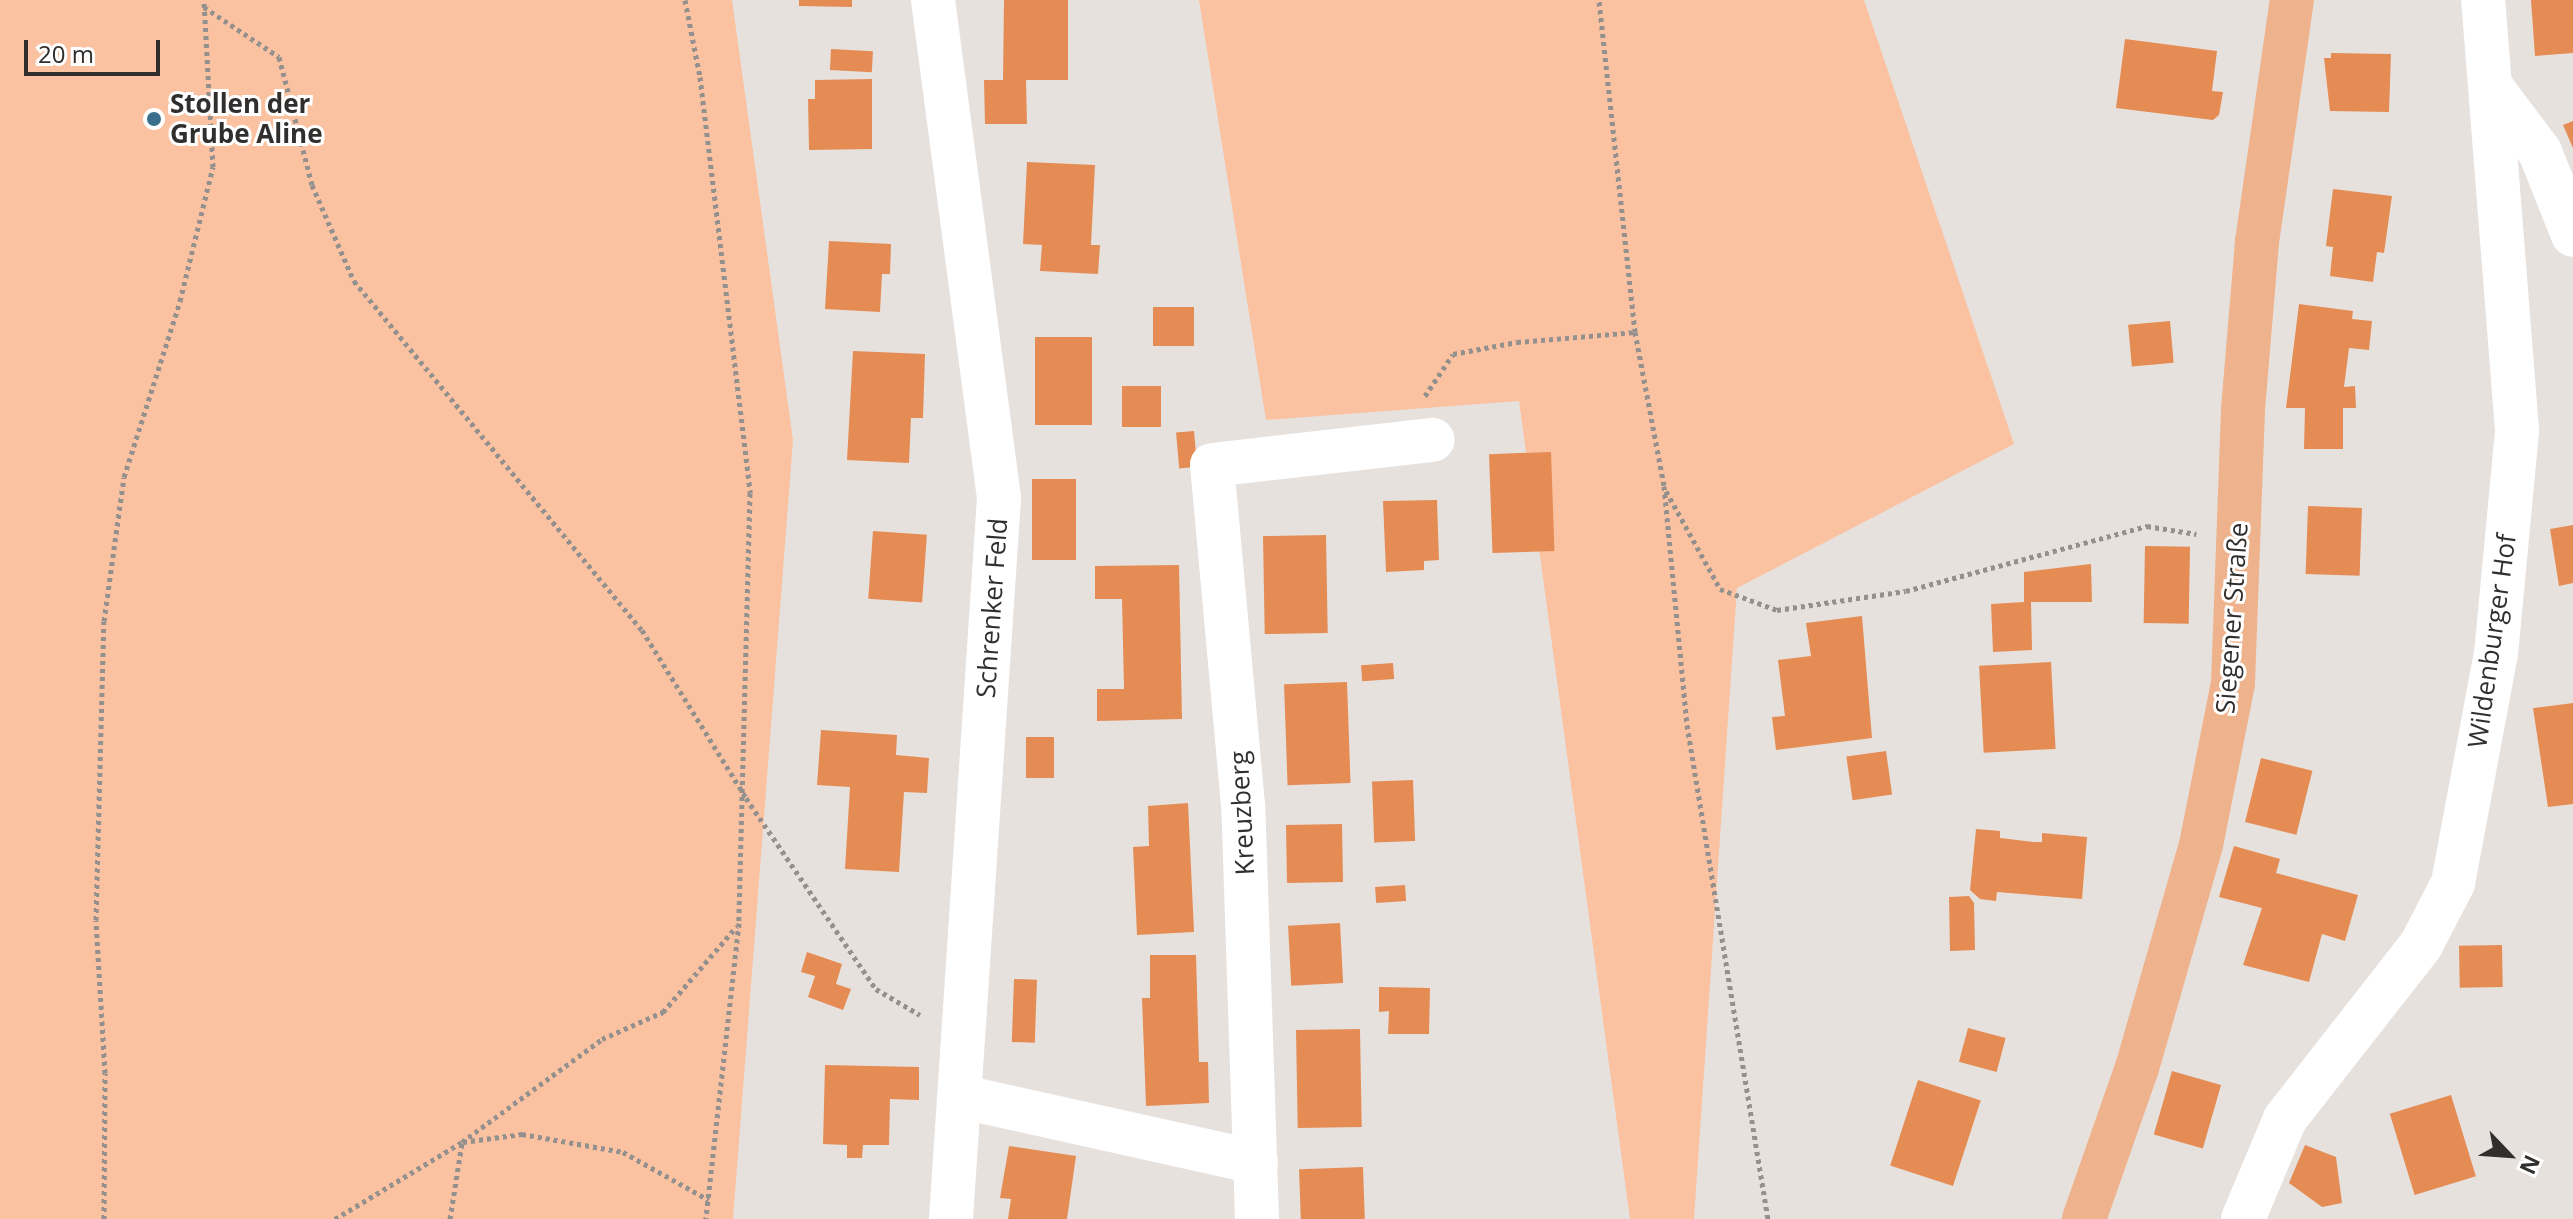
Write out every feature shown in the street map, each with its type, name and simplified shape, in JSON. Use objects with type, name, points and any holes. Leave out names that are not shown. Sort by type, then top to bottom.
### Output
[{"type":"main road","name":"Siegener Straße","points":[[2084,1219],[2137,1068],[2201,845],[2233,683],[2257,242],[2292,0]]},
{"type":"street","name":"Schrenker Feld","points":[[933,0],[999,498],[963,1097],[951,1219]]},
{"type":"street","name":"Wildenburger Hof","points":[[2243,1219],[2285,1119],[2421,945],[2453,883],[2496,654],[2517,430],[2483,0]]},
{"type":"street","points":[[2492,88],[2540,152],[2573,235]]},
{"type":"street","name":"Kreuzberg","points":[[1257,1219],[1243,805],[1212,465],[1414,442]]},
{"type":"street","points":[[963,1097],[1256,1162]]},
{"type":"path","points":[[685,0],[700,77],[750,493],[746,798],[739,923],[706,1219]]},
{"type":"path","points":[[1599,0],[1635,332],[1664,486],[1687,725],[1768,1219]]},
{"type":"path","points":[[204,4],[279,57],[312,185],[354,281],[642,630],[746,798],[876,989],[966,1042]]},
{"type":"path","points":[[104,1219],[105,1073],[96,920],[104,621],[124,477],[180,301],[213,167],[204,4]]},
{"type":"path","points":[[1414,442],[1453,354],[1517,342],[1635,332]]},
{"type":"path","points":[[1664,486],[1720,589],[1777,610],[1906,591],[2147,526],[2239,540]]},
{"type":"path","points":[[335,1219],[462,1142],[602,1039],[663,1012],[739,923]]},
{"type":"path","points":[[462,1142],[522,1134],[623,1152],[709,1200]]},
{"type":"path","points":[[450,1219],[462,1142]]},
{"type":"shaded area","points":[[0,0],[732,0],[793,440],[733,1219],[0,1219]]},
{"type":"shaded area","points":[[1199,0],[1864,0],[2014,444],[1737,588],[1694,1219],[1630,1219],[1519,401],[1266,420]]},
{"type":"building","points":[[799,0],[852,0],[852,7],[799,6]]},
{"type":"building","points":[[1004,0],[1068,0],[1068,80],[1026,80],[1027,124],[985,124],[984,80],[1003,80]]},
{"type":"building","points":[[2531,0],[2573,0],[2573,53],[2535,56]]},
{"type":"building","points":[[2125,39],[2217,51],[2212,91],[2223,92],[2219,115],[2213,120],[2116,108]]},
{"type":"building","points":[[831,49],[873,51],[872,72],[830,70]]},
{"type":"building","points":[[2331,53],[2391,54],[2389,112],[2330,111],[2324,58],[2331,58]]},
{"type":"building","points":[[872,79],[872,149],[809,150],[808,99],[815,99],[815,80]]},
{"type":"building","points":[[2573,121],[2573,148],[2563,125]]},
{"type":"building","points":[[1027,162],[1095,165],[1091,245],[1100,245],[1098,274],[1040,271],[1042,245],[1023,244]]},
{"type":"building","points":[[2333,189],[2392,196],[2384,253],[2377,252],[2373,282],[2330,276],[2333,247],[2326,246]]},
{"type":"building","points":[[829,241],[891,244],[890,274],[882,274],[880,312],[825,309]]},
{"type":"building","points":[[2299,304],[2353,311],[2352,319],[2372,321],[2369,350],[2349,348],[2344,387],[2355,386],[2356,408],[2343,408],[2343,449],[2304,449],[2305,408],[2286,408]]},
{"type":"building","points":[[1153,307],[1194,307],[1194,346],[1153,346]]},
{"type":"building","points":[[2170,321],[2174,363],[2132,367],[2128,325]]},
{"type":"building","points":[[1035,337],[1092,337],[1092,425],[1035,425]]},
{"type":"building","points":[[853,351],[925,354],[923,418],[911,418],[909,463],[847,460]]},
{"type":"building","points":[[1122,386],[1161,386],[1161,427],[1122,427]]},
{"type":"building","points":[[1194,431],[1197,467],[1179,468],[1176,433]]},
{"type":"building","points":[[1551,452],[1554,551],[1492,553],[1489,454]]},
{"type":"building","points":[[1032,479],[1076,479],[1076,560],[1032,560]]},
{"type":"building","points":[[1437,500],[1439,560],[1424,561],[1424,570],[1386,572],[1383,501]]},
{"type":"building","points":[[2308,506],[2362,508],[2360,576],[2306,574]]},
{"type":"building","points":[[2573,525],[2573,583],[2559,586],[2550,529]]},
{"type":"building","points":[[873,531],[927,535],[922,603],[868,599]]},
{"type":"building","points":[[1326,535],[1328,633],[1265,634],[1263,536]]},
{"type":"building","points":[[2145,546],[2190,547],[2189,624],[2144,623]]},
{"type":"building","points":[[2091,564],[2092,602],[2031,602],[2032,650],[1993,652],[1991,604],[2024,602],[2024,572]]},
{"type":"building","points":[[1179,565],[1182,719],[1097,721],[1097,689],[1124,689],[1122,599],[1095,599],[1095,566]]},
{"type":"building","points":[[1862,616],[1872,738],[1776,750],[1772,717],[1785,716],[1778,660],[1811,656],[1806,623]]},
{"type":"building","points":[[2051,662],[2056,749],[1984,753],[1979,666]]},
{"type":"building","points":[[1393,663],[1394,679],[1362,681],[1361,665]]},
{"type":"building","points":[[1347,682],[1351,783],[1288,785],[1284,684]]},
{"type":"building","points":[[2573,703],[2573,804],[2548,807],[2533,708]]},
{"type":"building","points":[[821,730],[897,735],[896,755],[929,758],[927,793],[904,792],[899,872],[845,869],[850,787],[817,785]]},
{"type":"building","points":[[1026,737],[1054,737],[1054,778],[1026,778]]},
{"type":"building","points":[[1886,751],[1892,795],[1853,800],[1846,757]]},
{"type":"building","points":[[2261,758],[2312,771],[2296,835],[2245,822]]},
{"type":"building","points":[[1413,780],[1415,841],[1374,842],[1372,781]]},
{"type":"building","points":[[1188,803],[1194,932],[1137,935],[1133,847],[1149,846],[1148,806]]},
{"type":"building","points":[[1342,824],[1343,882],[1287,883],[1286,825]]},
{"type":"building","points":[[1976,829],[2000,831],[2000,838],[2034,842],[2042,842],[2042,833],[2087,837],[2082,899],[1997,892],[1996,901],[1980,899],[1970,890]]},
{"type":"building","points":[[2234,846],[2280,859],[2276,873],[2358,895],[2345,941],[2322,934],[2309,982],[2243,965],[2262,908],[2219,897]]},
{"type":"building","points":[[1405,885],[1406,901],[1376,903],[1375,887]]},
{"type":"building","points":[[1969,896],[1974,903],[1975,950],[1950,951],[1949,897]]},
{"type":"building","points":[[1340,923],[1343,983],[1291,986],[1288,926]]},
{"type":"building","points":[[2502,945],[2503,987],[2460,988],[2459,946]]},
{"type":"building","points":[[807,952],[842,964],[836,984],[851,989],[843,1010],[808,997],[815,976],[801,972]]},
{"type":"building","points":[[1150,955],[1196,955],[1199,1062],[1208,1062],[1209,1103],[1146,1106],[1142,998],[1150,998]]},
{"type":"building","points":[[1014,979],[1037,980],[1035,1043],[1012,1042]]},
{"type":"building","points":[[1379,987],[1430,988],[1429,1034],[1388,1034],[1389,1011],[1379,1012]]},
{"type":"building","points":[[1968,1028],[2006,1038],[1997,1072],[1959,1062]]},
{"type":"building","points":[[1360,1029],[1362,1127],[1298,1128],[1296,1030]]},
{"type":"building","points":[[825,1065],[919,1067],[919,1100],[890,1099],[889,1145],[863,1145],[862,1158],[847,1158],[847,1145],[823,1144]]},
{"type":"building","points":[[2172,1071],[2221,1085],[2203,1149],[2154,1134]]},
{"type":"building","points":[[1918,1080],[1981,1100],[1953,1186],[1890,1166]]},
{"type":"building","points":[[2451,1095],[2476,1176],[2415,1195],[2390,1114]]},
{"type":"building","points":[[2305,1145],[2336,1157],[2342,1203],[2322,1207],[2289,1183]]},
{"type":"building","points":[[1009,1146],[1076,1156],[1067,1219],[1008,1219],[1011,1199],[1000,1198]]},
{"type":"building","points":[[1363,1167],[1365,1219],[1301,1219],[1299,1169]]},
{"type":"place","name":"Stollen der Grube Aline","points":[[154,119]]}]
